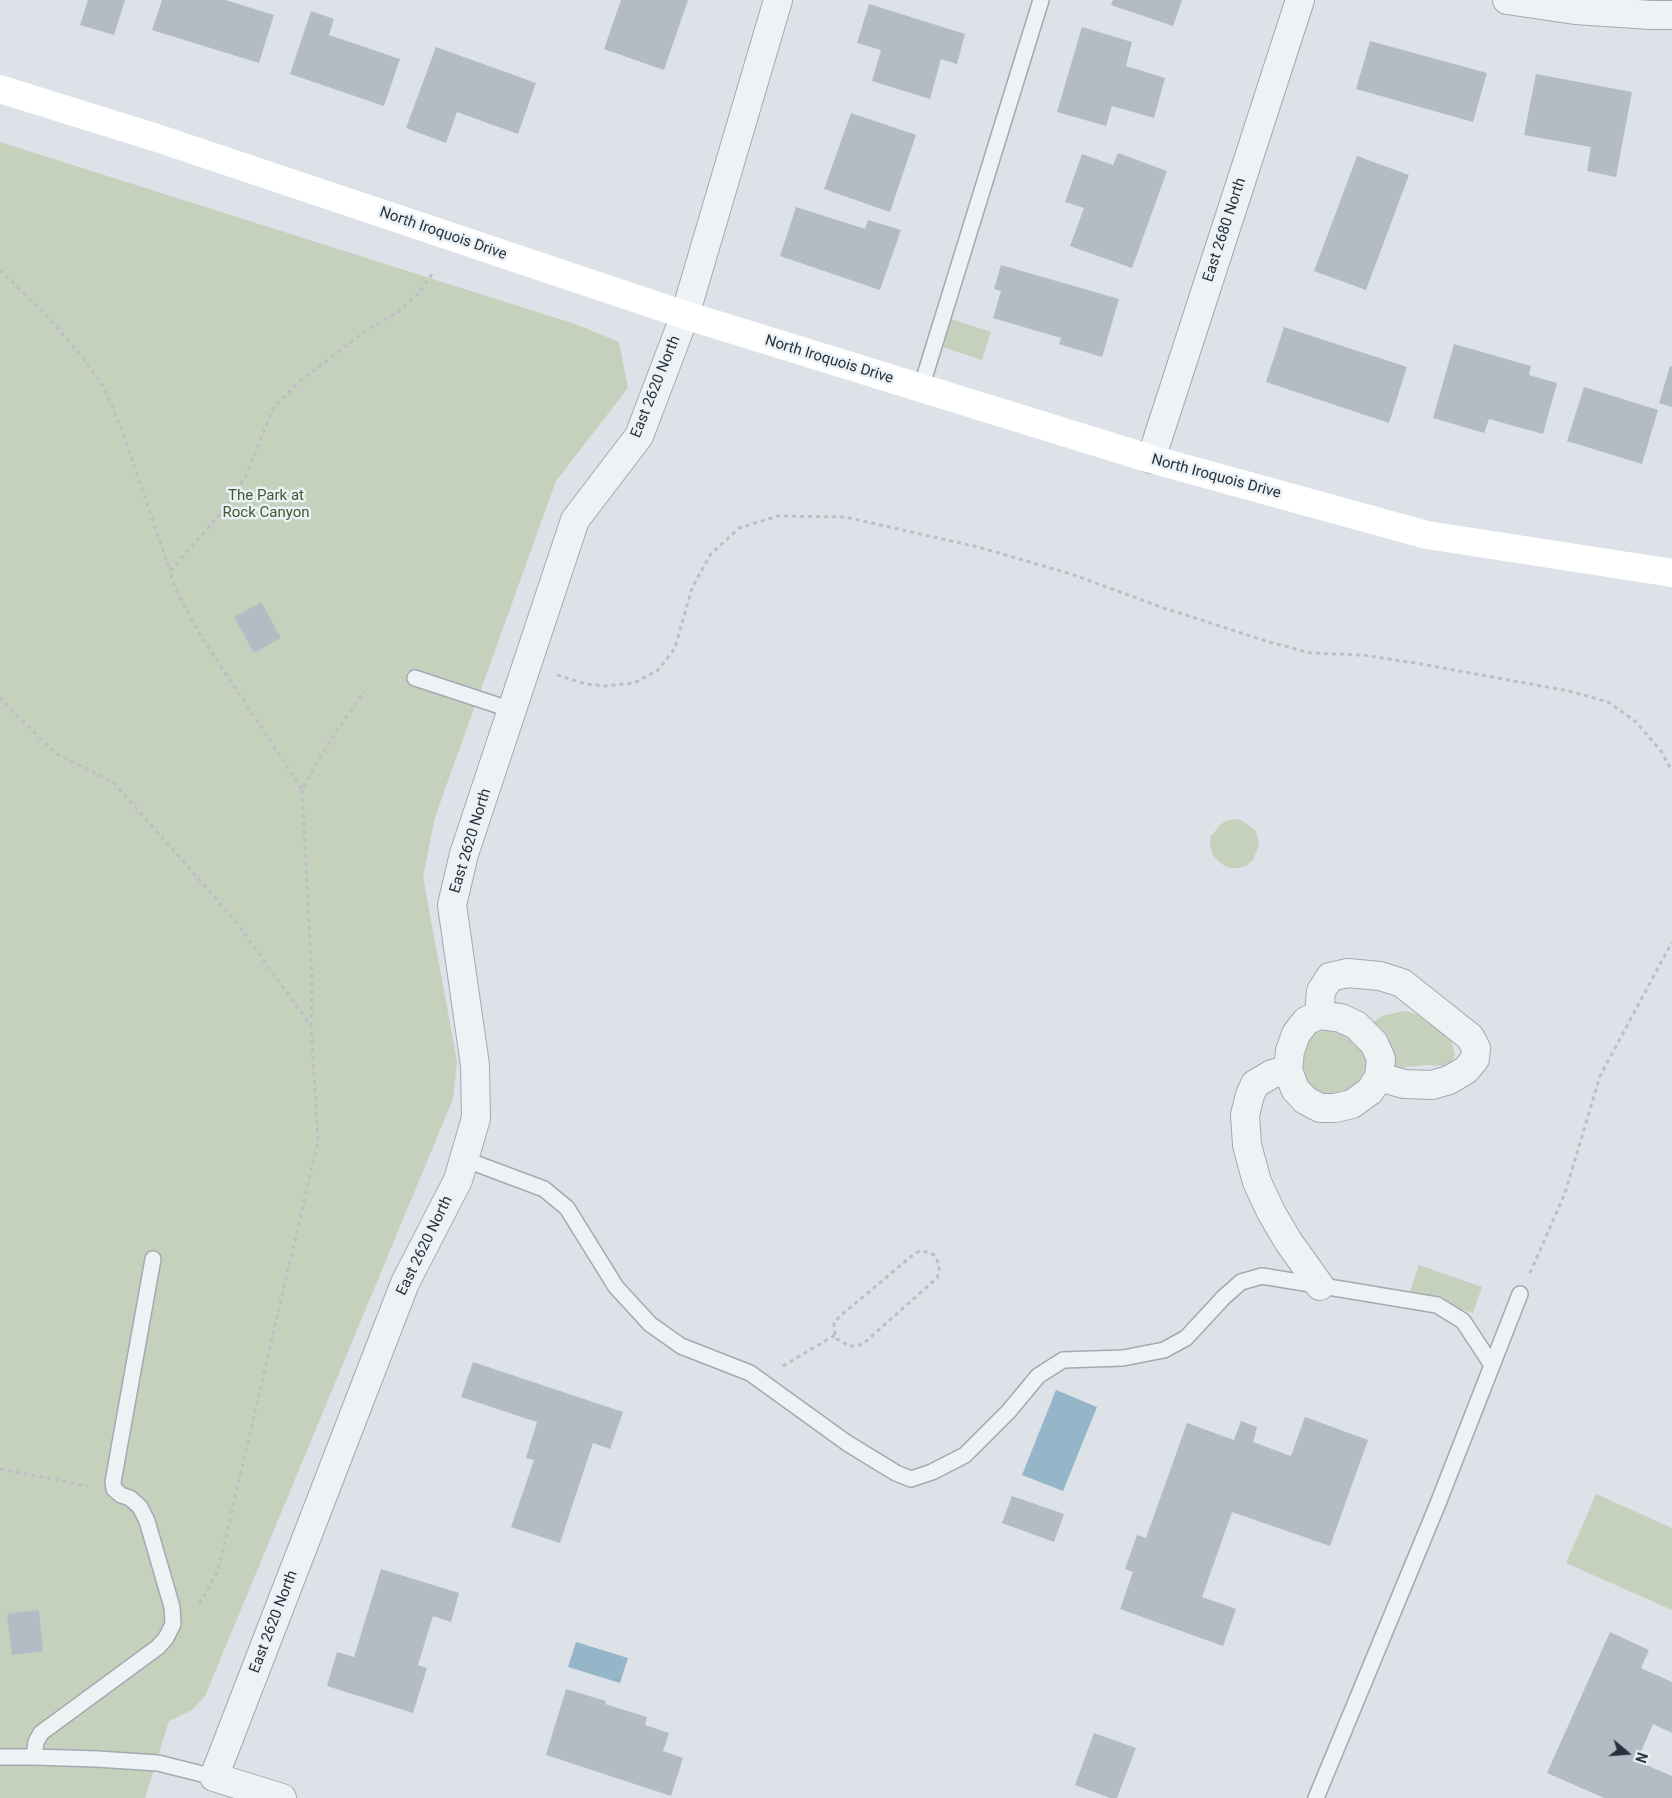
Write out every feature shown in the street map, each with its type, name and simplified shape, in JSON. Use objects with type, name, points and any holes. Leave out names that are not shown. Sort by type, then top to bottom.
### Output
[{"type":"street","name":"East 2620 North","points":[[214,1777],[404,1283],[458,1180],[476,1118],[475,1065],[452,905],[464,854],[575,520],[639,436],[685,315],[778,0]]},
{"type":"street","name":"East 2680 North","points":[[1151,459],[1300,0]]},
{"type":"street","points":[[1507,0],[1575,10],[1651,16],[1672,15]]},
{"type":"street","name":"North Iroquois Drive","points":[[0,89],[158,138],[685,315],[1151,459],[1427,535],[1672,573]]},
{"type":"street","points":[[1319,1015],[1321,991],[1330,977],[1348,973],[1380,976],[1402,983],[1470,1037],[1476,1048],[1475,1058],[1466,1070],[1449,1080],[1432,1086],[1404,1084],[1379,1077]]},
{"type":"street","points":[[1319,1015],[1341,1018],[1356,1025],[1374,1043],[1381,1059],[1379,1077],[1370,1091],[1352,1104],[1335,1108],[1320,1108],[1305,1100],[1295,1089],[1288,1070],[1290,1051],[1296,1034],[1306,1021],[1319,1015]]},
{"type":"street","points":[[1288,1070],[1272,1074],[1256,1084],[1250,1095],[1246,1115],[1247,1145],[1256,1182],[1271,1212],[1288,1241],[1320,1286]]},
{"type":"street","points":[[214,1777],[282,1798]]},
{"type":"lane","points":[[921,388],[1041,0]]},
{"type":"lane","points":[[415,678],[512,710]]},
{"type":"lane","points":[[464,1159],[544,1189],[567,1208],[616,1287],[650,1324],[681,1346],[750,1373],[847,1442],[896,1473],[911,1480],[932,1472],[966,1454],[1009,1411],[1038,1376],[1063,1360],[1123,1358],[1164,1350],[1186,1338],[1224,1296],[1241,1282],[1262,1276],[1438,1305],[1463,1321],[1492,1365]]},
{"type":"lane","points":[[34,1756],[36,1742],[41,1733],[158,1647],[170,1632],[173,1624],[172,1607],[147,1521],[140,1507],[130,1498],[120,1495],[114,1489],[113,1482],[153,1259]]},
{"type":"lane","points":[[1316,1798],[1437,1506],[1520,1294]]},
{"type":"lane","points":[[0,1757],[34,1756],[158,1764],[214,1777]]},
{"type":"path","points":[[0,270],[48,318],[83,358],[103,386],[122,430],[175,588],[197,630],[302,789],[312,980],[311,1026],[318,1141],[218,1572],[196,1608],[188,1614],[173,1617]]},
{"type":"path","points":[[170,571],[228,505],[246,473],[274,407],[300,380],[367,330],[398,312],[420,292],[432,274]]},
{"type":"path","points":[[526,667],[586,684],[605,686],[634,683],[658,670],[675,648],[692,588],[710,555],[740,528],[778,516],[845,517],[978,547],[1071,574],[1179,613],[1269,642],[1311,652],[1363,655],[1421,664],[1569,691],[1608,702],[1635,721],[1661,751],[1672,772]]},
{"type":"path","points":[[302,789],[330,741],[364,691]]},
{"type":"path","points":[[0,697],[57,754],[113,782],[234,919],[311,1026]]},
{"type":"path","points":[[1520,1294],[1565,1193],[1600,1076],[1672,942]]},
{"type":"path","points":[[920,1251],[934,1255],[939,1264],[937,1278],[864,1343],[858,1346],[850,1346],[837,1339],[834,1335],[834,1323],[839,1317],[914,1254],[920,1251]]},
{"type":"path","points":[[759,1380],[834,1335]]},
{"type":"path","points":[[0,1469],[102,1489],[114,1489]]},
{"type":"green space","name":"The Park at Rock Canyon","points":[[0,142],[575,324],[619,342],[628,388],[556,481],[435,817],[423,877],[457,1061],[453,1099],[205,1696],[192,1710],[169,1721],[145,1798],[0,1798]]},
{"type":"green space","points":[[951,319],[991,332],[982,360],[943,347]]},
{"type":"green space","points":[[1236,819],[1243,821],[1255,830],[1259,845],[1253,860],[1247,865],[1239,868],[1230,868],[1216,859],[1210,844],[1211,836],[1221,824],[1228,820]]},
{"type":"green space","points":[[1405,1011],[1416,1014],[1444,1029],[1450,1036],[1455,1054],[1448,1066],[1424,1065],[1392,1069],[1366,1027],[1382,1016]]},
{"type":"green space","points":[[1316,1023],[1353,1030],[1374,1068],[1338,1103],[1303,1087],[1298,1045]]},
{"type":"green space","points":[[1419,1265],[1482,1287],[1473,1313],[1410,1292]]},
{"type":"green space","points":[[1596,1494],[1672,1528],[1672,1610],[1566,1563]]},
{"type":"water","points":[[1056,1390],[1097,1407],[1063,1491],[1022,1475]]},
{"type":"water","points":[[576,1642],[628,1658],[620,1683],[568,1667]]},
{"type":"building","points":[[88,0],[125,0],[114,35],[80,25]]},
{"type":"building","points":[[162,0],[225,0],[274,15],[259,63],[152,30]]},
{"type":"building","points":[[621,0],[688,0],[664,70],[604,49]]},
{"type":"building","points":[[1113,0],[1182,0],[1173,26],[1111,5]]},
{"type":"building","points":[[869,4],[965,34],[957,64],[941,59],[930,99],[872,81],[881,50],[857,43]]},
{"type":"building","points":[[311,11],[334,19],[329,35],[400,59],[384,106],[290,74]]},
{"type":"building","points":[[1082,27],[1132,42],[1126,66],[1165,78],[1154,118],[1112,106],[1106,126],[1057,112]]},
{"type":"building","points":[[1370,41],[1487,73],[1473,122],[1356,89]]},
{"type":"building","points":[[436,47],[536,83],[518,134],[457,112],[446,143],[406,128]]},
{"type":"building","points":[[1536,74],[1632,92],[1616,177],[1587,171],[1591,147],[1524,135]]},
{"type":"building","points":[[851,113],[916,135],[890,212],[824,189]]},
{"type":"building","points":[[1118,153],[1167,171],[1132,268],[1070,246],[1084,208],[1065,202],[1082,154],[1113,165]]},
{"type":"building","points":[[1357,156],[1409,175],[1366,290],[1314,271]]},
{"type":"building","points":[[796,207],[865,229],[868,220],[901,230],[880,290],[780,256]]},
{"type":"building","points":[[1001,265],[1119,299],[1102,357],[1059,344],[1061,338],[993,318],[1001,291],[994,289]]},
{"type":"building","points":[[1284,327],[1407,367],[1389,423],[1266,382]]},
{"type":"building","points":[[1454,344],[1531,366],[1529,375],[1557,383],[1543,434],[1489,419],[1484,433],[1433,418]]},
{"type":"building","points":[[1670,366],[1672,367],[1672,407],[1659,403]]},
{"type":"building","points":[[1584,387],[1658,410],[1642,464],[1567,441]]},
{"type":"building","points":[[261,602],[281,638],[254,653],[234,617]]},
{"type":"building","points":[[473,1362],[623,1412],[610,1449],[593,1443],[560,1543],[511,1527],[534,1460],[526,1458],[537,1422],[461,1397]]},
{"type":"building","points":[[1305,1417],[1368,1440],[1330,1546],[1232,1512],[1202,1597],[1236,1609],[1223,1646],[1120,1609],[1133,1572],[1125,1569],[1137,1535],[1146,1538],[1187,1423],[1234,1440],[1241,1421],[1257,1427],[1253,1442],[1291,1456]]},
{"type":"building","points":[[1012,1496],[1064,1514],[1054,1542],[1002,1523]]},
{"type":"building","points":[[381,1569],[459,1593],[451,1622],[433,1616],[418,1665],[427,1668],[413,1713],[327,1686],[337,1652],[354,1657]]},
{"type":"building","points":[[39,1610],[43,1651],[12,1655],[7,1614]]},
{"type":"building","points":[[1610,1632],[1649,1650],[1641,1668],[1672,1682],[1672,1733],[1653,1724],[1637,1761],[1672,1776],[1672,1798],[1604,1798],[1547,1773]]},
{"type":"building","points":[[566,1689],[606,1701],[605,1704],[647,1717],[645,1725],[669,1733],[663,1751],[683,1758],[671,1796],[546,1755]]},
{"type":"building","points":[[1094,1733],[1136,1748],[1117,1798],[1110,1798],[1075,1785]]}]
